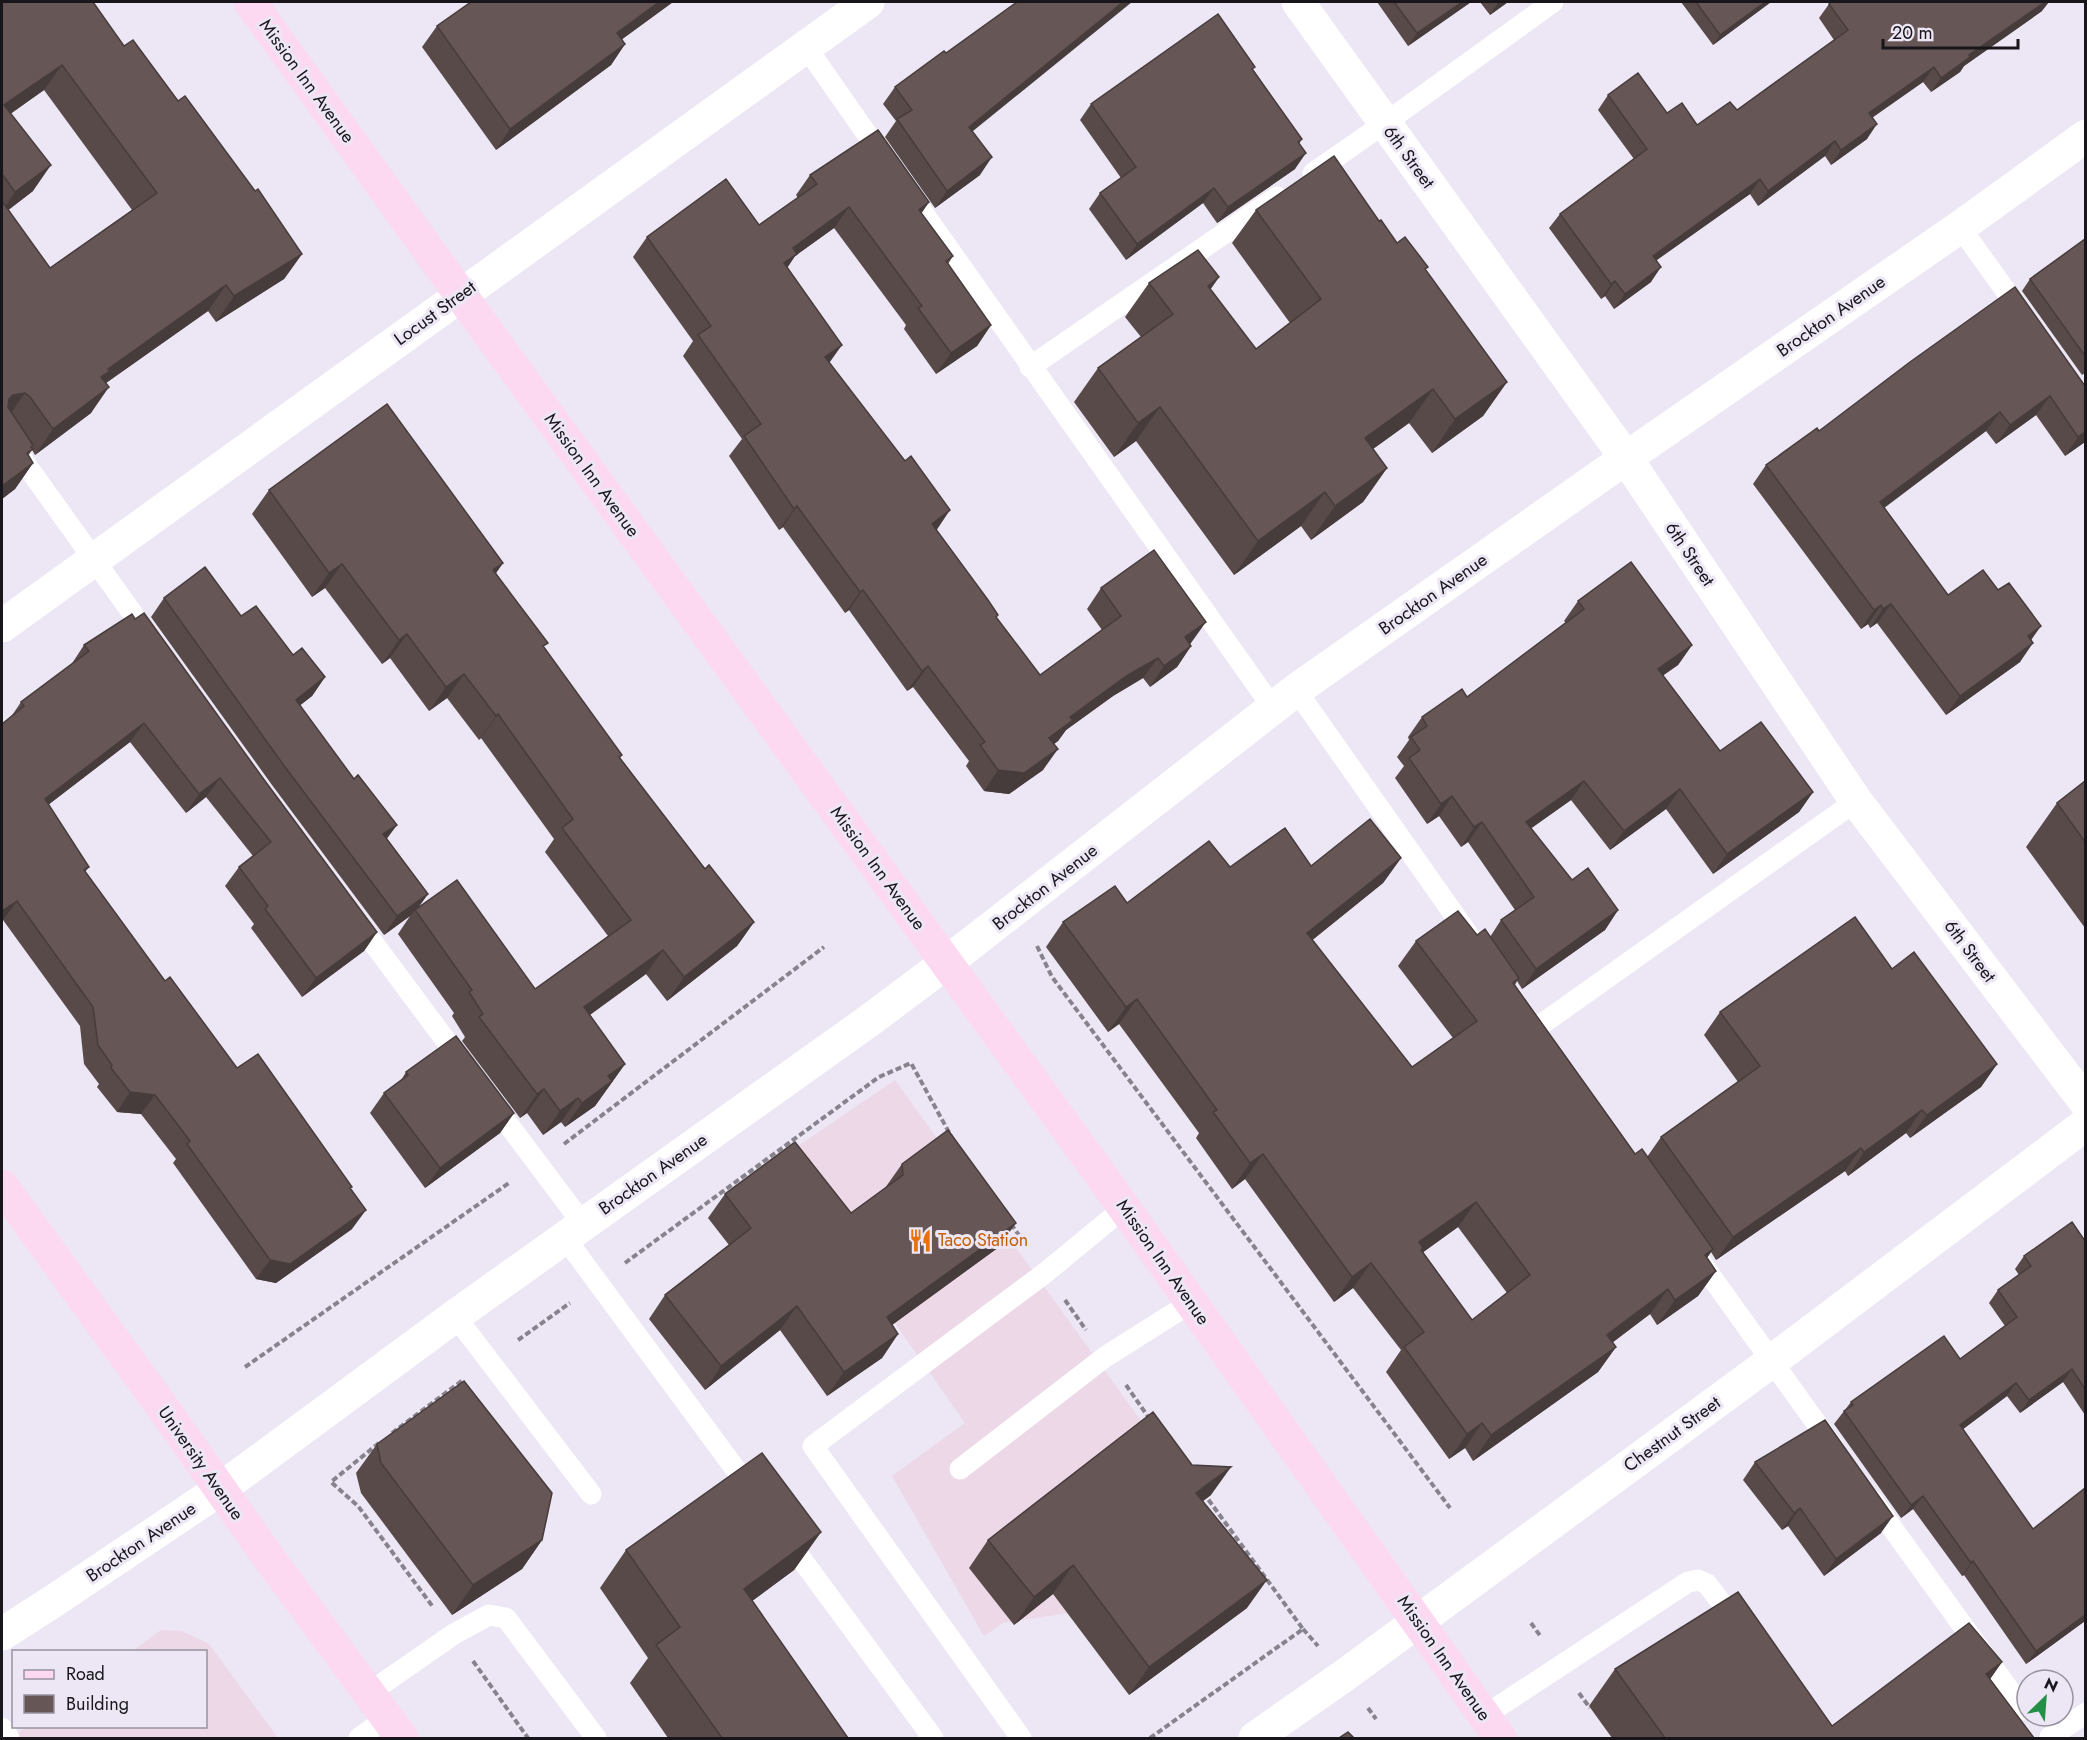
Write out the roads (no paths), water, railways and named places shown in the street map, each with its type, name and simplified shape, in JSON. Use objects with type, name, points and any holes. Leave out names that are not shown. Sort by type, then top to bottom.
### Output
[{"type":"main road","name":"Mission Inn Avenue","points":[[250,2],[1192,1302],[1492,1727]]},
{"type":"main road","name":"University Avenue","points":[[2,1186],[168,1415],[219,1490],[386,1717]]},
{"type":"street","name":"Locust Street","points":[[2,626],[868,2]]},
{"type":"street","name":"6th Street","points":[[1298,2],[1626,458],[1856,801],[2085,1103]]},
{"type":"street","name":"Brockton Avenue","points":[[2,1633],[56,1600],[219,1490],[455,1316],[870,1020],[1285,699],[1626,458],[1960,227],[2085,136]]},
{"type":"street","name":"Chestnut Street","points":[[1255,1738],[1772,1361],[2085,1124]]},
{"type":"lane","points":[[1030,367],[1385,123],[1553,2]]},
{"type":"lane","points":[[806,47],[1030,367],[1481,953]]},
{"type":"lane","points":[[1960,227],[2032,327]]},
{"type":"lane","points":[[2,431],[165,659]]},
{"type":"lane","points":[[1535,1029],[1856,801]]},
{"type":"lane","points":[[339,898],[477,1083],[574,1231],[764,1508]]},
{"type":"lane","points":[[1521,1010],[1548,1048]]},
{"type":"lane","points":[[1021,1738],[813,1446],[1045,1273],[1124,1208]]},
{"type":"lane","points":[[1684,1238],[1848,1467]]},
{"type":"lane","points":[[960,1468],[1105,1357],[1192,1302]]},
{"type":"lane","points":[[455,1316],[591,1494]]},
{"type":"lane","points":[[1862,1486],[2015,1697]]},
{"type":"lane","points":[[778,1527],[933,1738]]},
{"type":"lane","points":[[1492,1727],[1561,1667],[1689,1582],[1698,1580],[1707,1584],[1753,1645]]},
{"type":"lane","points":[[359,1738],[386,1717],[454,1634],[489,1615],[506,1618],[596,1738]]},
{"type":"lane","points":[[2051,1738],[2085,1713]]},
{"type":"lane","points":[[2,1728],[9,1738]]},
{"type":"place","name":"Taco Station","points":[[920,1240]]}]
